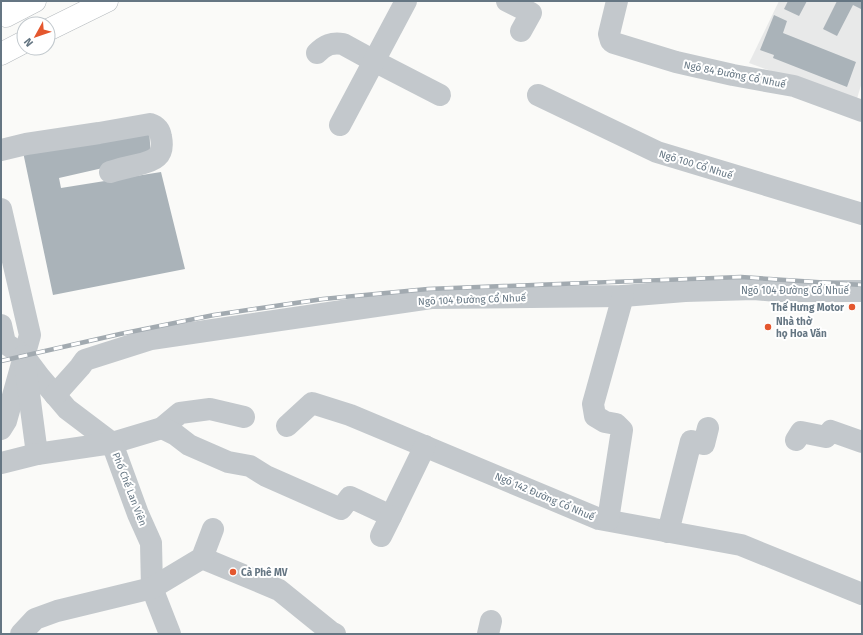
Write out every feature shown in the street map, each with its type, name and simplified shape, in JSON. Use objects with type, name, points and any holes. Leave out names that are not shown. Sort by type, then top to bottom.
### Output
[{"type":"main road","points":[[1,11],[21,1]]},
{"type":"main road","points":[[1,18],[36,1]]},
{"type":"main road","points":[[56,26],[107,1]]},
{"type":"main road","points":[[1,54],[16,46]]},
{"type":"street","points":[[340,125],[406,1]]},
{"type":"street","name":"Ngõ 84 Đường Cổ Nhuế","points":[[617,1],[610,34],[611,41],[614,43],[676,62],[733,75],[794,86],[862,110]]},
{"type":"street","points":[[516,3],[531,13],[521,31]]},
{"type":"street","points":[[317,52],[332,43],[343,44],[440,95]]},
{"type":"street","name":"Ngõ 100 Cổ Nhuế","points":[[538,95],[657,152],[862,214]]},
{"type":"street","points":[[1,150],[26,144],[150,124],[155,126],[160,133],[162,142],[162,151],[158,156],[150,162],[110,172]]},
{"type":"street","points":[[1,209],[30,335],[6,421],[1,429]]},
{"type":"street","name":"Ngõ 104 Đường Cổ Nhuế","points":[[55,395],[85,360],[151,339],[431,298],[623,296],[685,291],[754,289],[776,291],[862,290]]},
{"type":"street","points":[[608,520],[622,430],[616,424],[605,422],[595,416],[593,404],[623,296]]},
{"type":"street","points":[[1,325],[5,343],[24,356],[67,409],[112,443],[162,428],[180,413],[210,409],[244,417]]},
{"type":"street","points":[[24,356],[37,454]]},
{"type":"street","name":"Ngõ 142 Đường Cổ Nhuế","points":[[287,426],[312,403],[350,415],[599,519],[741,545],[862,594]]},
{"type":"street","points":[[162,428],[176,435],[189,445],[228,462],[250,466],[266,476],[341,509],[350,497],[391,516]]},
{"type":"street","points":[[668,532],[691,441],[704,444],[708,428]]},
{"type":"street","points":[[796,440],[801,432],[826,437],[831,431],[862,442]]},
{"type":"street","name":"Phố Chế Lan Viên","points":[[1,463],[37,454],[112,443],[138,514],[151,543],[152,588],[170,634]]},
{"type":"street","points":[[381,536],[425,446]]},
{"type":"street","points":[[20,634],[35,619],[152,588],[202,558],[213,529]]},
{"type":"street","points":[[202,558],[279,590],[335,634]]},
{"type":"shaded area","points":[[779,1],[862,1],[862,82],[856,102],[749,63]]},
{"type":"building","points":[[788,1],[807,1],[799,16],[784,9]]},
{"type":"building","points":[[837,1],[862,1],[862,7],[861,9],[853,5],[837,36],[823,29]]},
{"type":"building","points":[[774,15],[787,21],[783,33],[856,62],[847,87],[773,58],[774,55],[760,50]]},
{"type":"building","points":[[149,129],[151,157],[59,178],[61,188],[161,172],[185,269],[53,295],[23,152]]},
{"type":"railway","points":[[1,361],[120,334],[214,315],[323,299],[428,289],[741,277],[862,285]]},
{"type":"place","name":"Thế Hưng Motor","points":[[852,307]]},
{"type":"place","name":"Nhà thờ họ Hoa Văn","points":[[768,327]]},
{"type":"place","name":"Cà Phê MV","points":[[233,572]]}]
